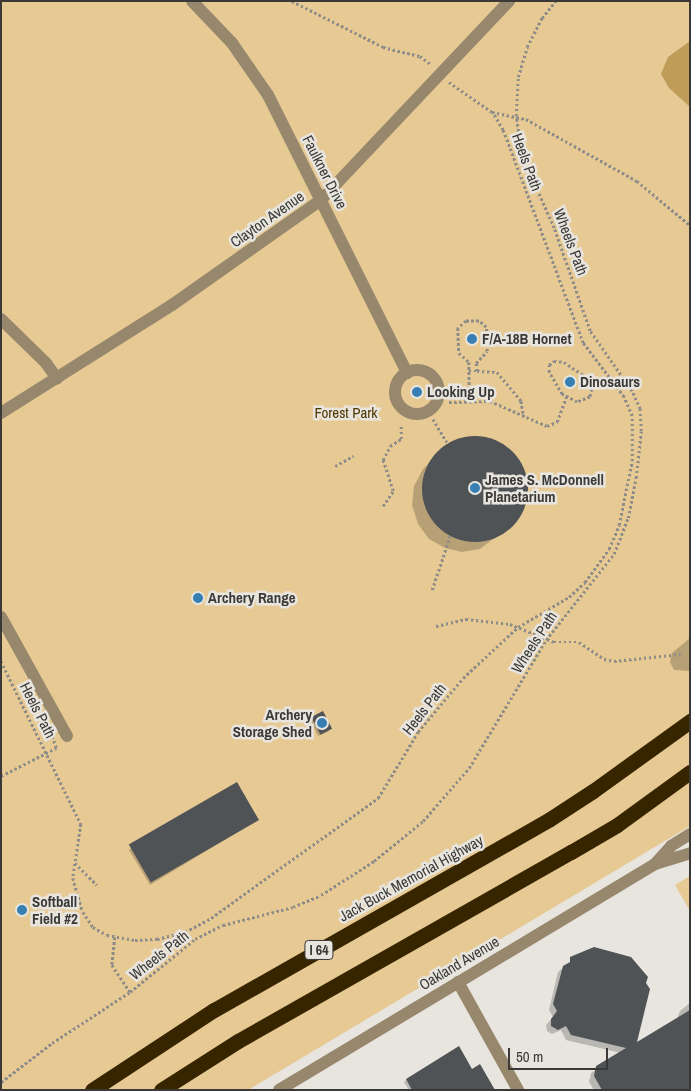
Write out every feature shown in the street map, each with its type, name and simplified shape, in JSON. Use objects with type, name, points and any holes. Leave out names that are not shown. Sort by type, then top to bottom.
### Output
[{"type":"highway","name":"Jack Buck Memorial Highway","points":[[92,1090],[214,1010],[550,818],[593,791],[690,721]]},
{"type":"highway","name":"I 64","points":[[161,1090],[238,1041],[617,825],[690,772]]},
{"type":"street","name":"Faulkner Drive","points":[[192,1],[252,70],[321,200],[408,373]]},
{"type":"street","name":"Clayton Avenue","points":[[1,413],[172,305],[321,200],[509,1]]},
{"type":"street","points":[[1,319],[46,363],[57,379]]},
{"type":"street","points":[[1,617],[67,736]]},
{"type":"street","name":"Oakland Avenue","points":[[655,864],[671,846],[690,834]]},
{"type":"street","name":"Oakland Avenue","points":[[279,1090],[655,864],[690,853]]},
{"type":"street","points":[[458,982],[518,1090]]},
{"type":"path","points":[[292,1],[383,47],[420,56],[430,62]]},
{"type":"path","name":"Wheels Path","points":[[1,1082],[52,1043],[130,992],[175,953],[209,931],[241,919],[305,903],[354,875],[407,835],[428,816],[469,768],[546,640],[607,564],[619,544],[636,478],[641,418],[636,397],[590,331],[554,228],[522,156],[516,116],[518,77],[527,46],[542,18],[556,1]]},
{"type":"path","points":[[446,80],[492,112],[516,116],[637,181],[690,225]]},
{"type":"path","name":"Heels Path","points":[[1,661],[81,824],[75,863],[74,886],[83,912],[93,927],[115,937],[157,939],[198,926],[370,804],[384,790],[418,732],[447,696],[518,627],[577,590],[609,549],[626,496],[634,422],[624,397],[583,343],[504,130],[492,112]]},
{"type":"path","points":[[470,401],[469,362],[459,353],[458,328],[466,321],[478,320],[486,327],[487,351],[476,363],[477,371]]},
{"type":"path","points":[[550,362],[568,364],[591,385],[592,394],[586,400],[577,402],[566,397],[554,382],[548,368],[550,362]]},
{"type":"path","points":[[469,371],[497,372],[521,401],[524,417]]},
{"type":"path","points":[[449,402],[490,401],[542,425],[554,425],[566,397]]},
{"type":"path","points":[[433,419],[447,442]]},
{"type":"path","points":[[383,506],[392,491],[383,460],[390,446],[401,439],[401,424]]},
{"type":"path","points":[[335,466],[353,456]]},
{"type":"path","points":[[432,590],[450,536]]},
{"type":"path","points":[[436,626],[466,619],[518,627],[546,640],[579,642],[604,659],[614,661],[681,654]]},
{"type":"path","points":[[1,776],[56,748],[50,731]]},
{"type":"path","points":[[75,863],[97,885]]},
{"type":"path","points":[[115,937],[112,965],[130,992]]},
{"type":"green space","name":"Forest Park","points":[[1,1],[690,1],[690,826],[248,1090],[1,1090]]},
{"type":"green space","points":[[690,876],[690,911],[675,885]]},
{"type":"shaded area","points":[[690,41],[690,107],[669,88],[661,74],[668,57]]},
{"type":"building","name":"James S. McDonnell Planetarium","points":[[475,436],[495,440],[512,452],[524,469],[528,489],[524,509],[512,526],[495,538],[475,542],[455,538],[438,526],[426,509],[422,489],[426,469],[438,452],[455,440]]},
{"type":"building","name":"Archery Storage Shed","points":[[323,711],[332,729],[320,735],[311,717]]},
{"type":"building","points":[[237,782],[259,820],[151,883],[129,844]]},
{"type":"building","points":[[594,947],[631,957],[648,977],[646,983],[650,989],[637,1042],[690,1010],[690,1090],[602,1090],[594,1076],[596,1066],[626,1048],[571,1035],[566,1026],[558,1030],[551,1026],[551,1019],[557,1011],[553,1004],[563,966],[570,962],[570,957]]},
{"type":"building","points":[[459,1046],[472,1069],[480,1064],[495,1090],[412,1090],[406,1079]]},
{"type":"place","name":"F/A-18B Hornet","points":[[472,339]]},
{"type":"place","name":"Dinosaurs","points":[[570,382]]},
{"type":"place","name":"Looking Up","points":[[417,392]]},
{"type":"place","name":"James S. McDonnell Planetarium","points":[[475,488]]},
{"type":"place","name":"Archery Range","points":[[198,598]]},
{"type":"place","name":"Archery Storage Shed","points":[[322,723]]},
{"type":"place","name":"Softball Field #2","points":[[22,910]]}]
